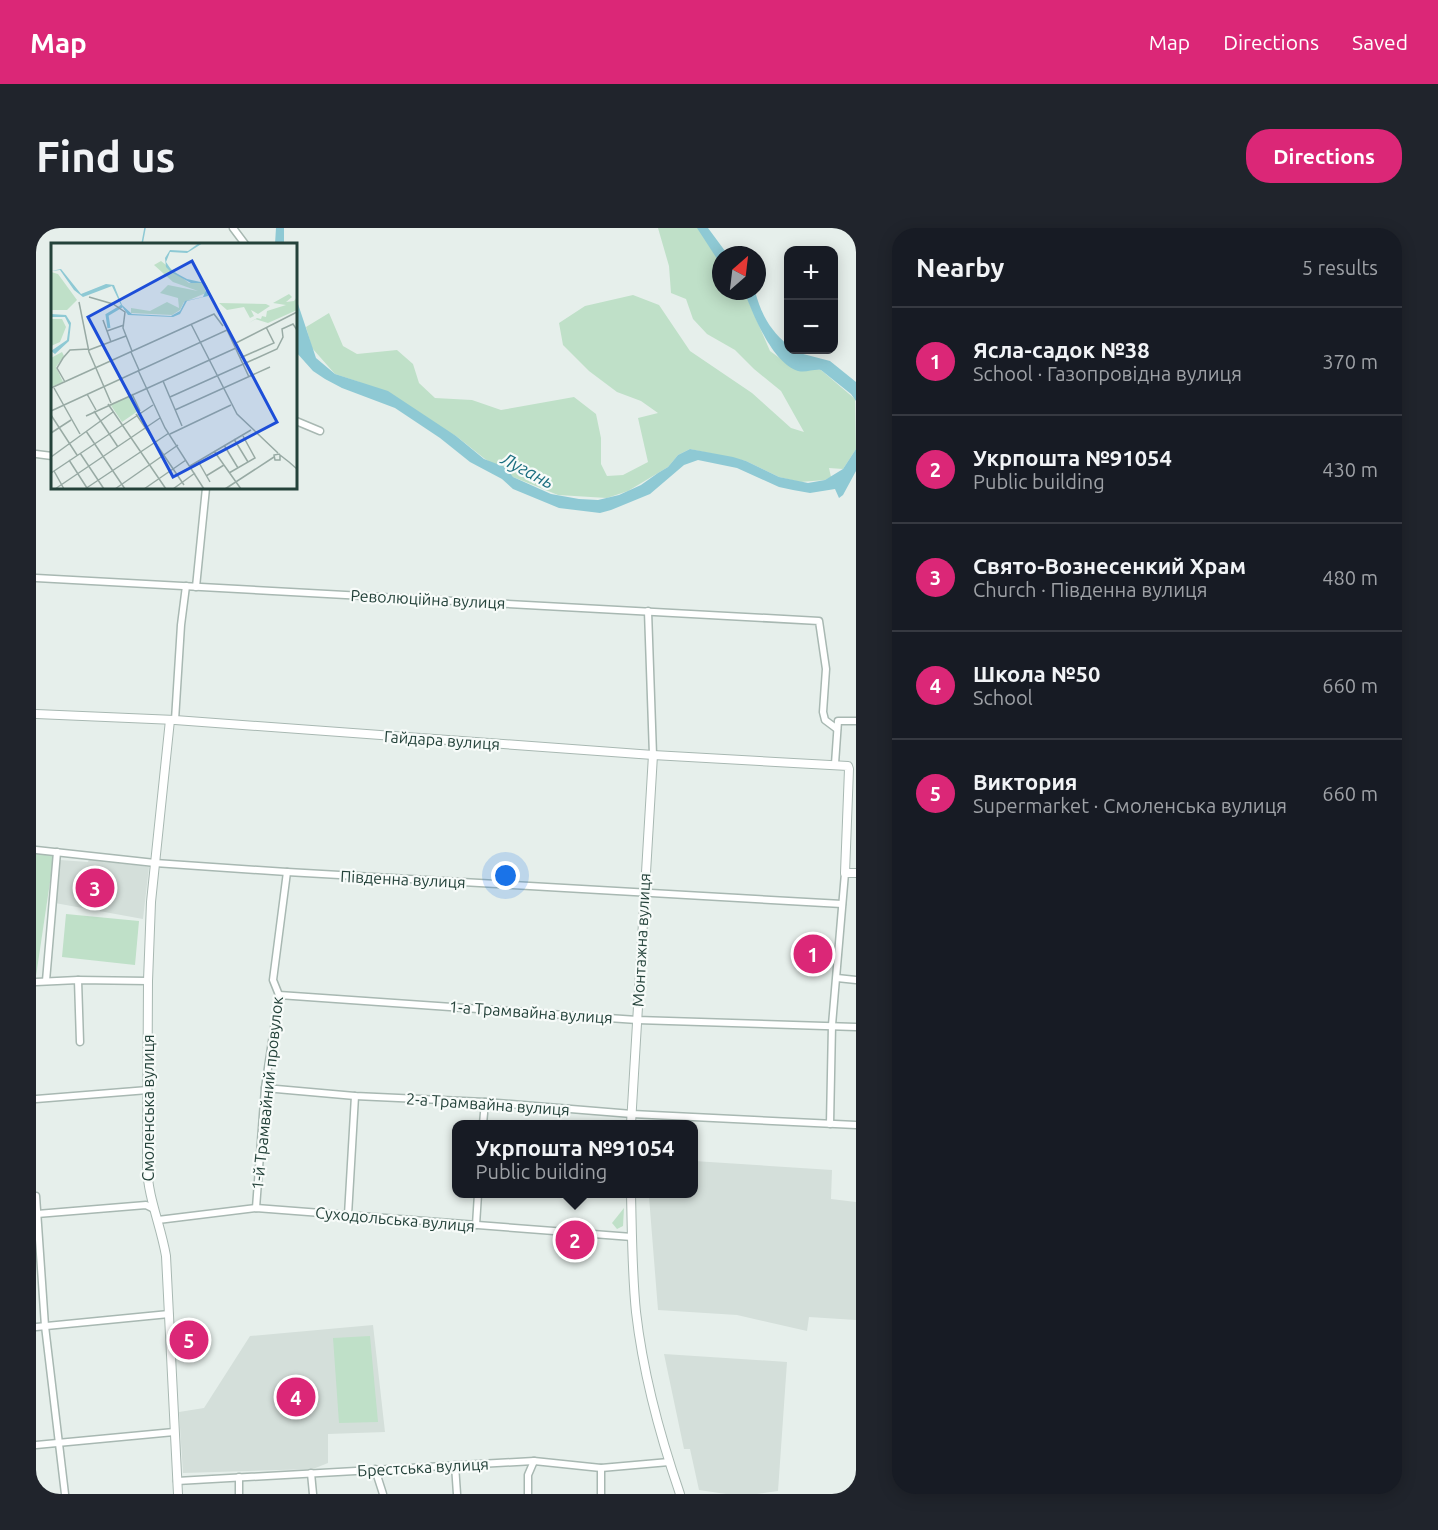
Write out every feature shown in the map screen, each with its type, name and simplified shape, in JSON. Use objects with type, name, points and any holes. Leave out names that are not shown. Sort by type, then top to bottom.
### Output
[{"type":"street","points":[[233,228],[244,243]]},
{"type":"street","points":[[297,421],[320,431]]},
{"type":"street","points":[[36,454],[51,456]]},
{"type":"street","points":[[196,587],[206,489]]},
{"type":"street","name":"Революційна вулиця","points":[[36,578],[819,621],[826,669],[823,712],[825,720],[837,729]]},
{"type":"street","points":[[173,720],[186,586]]},
{"type":"street","points":[[648,611],[652,755]]},
{"type":"street","name":"Гайдара вулиця","points":[[36,714],[173,720],[652,755],[848,766],[845,873]]},
{"type":"street","name":"Смоленська вулиця","points":[[173,720],[151,902],[148,981],[147,1179],[165,1256],[178,1494]]},
{"type":"street","points":[[835,765],[838,721],[856,721]]},
{"type":"street","name":"Монтажна вулиця","points":[[632,1120],[652,755]]},
{"type":"street","name":"Південна вулиця","points":[[36,850],[155,863],[287,873],[842,904]]},
{"type":"street","points":[[46,981],[57,852]]},
{"type":"street","name":"1-й Трамвайний провулок","points":[[256,1208],[265,1088],[279,995],[273,980],[287,873]]},
{"type":"street","points":[[830,1124],[832,1025],[845,873],[856,873]]},
{"type":"street","points":[[837,978],[856,980]]},
{"type":"street","points":[[78,980],[80,1042]]},
{"type":"street","points":[[36,982],[148,981]]},
{"type":"street","name":"1-а Трамвайна вулиця","points":[[279,995],[637,1020],[856,1027]]},
{"type":"street","name":"2-а Трамвайна вулиця","points":[[265,1088],[632,1114],[856,1125]]},
{"type":"street","points":[[36,1099],[148,1090]]},
{"type":"street","points":[[348,1215],[356,1096]]},
{"type":"street","points":[[483,1120],[485,1102]]},
{"type":"street","points":[[36,1196],[45,1326],[65,1494]]},
{"type":"street","points":[[476,1225],[478,1198]]},
{"type":"street","points":[[631,1198],[637,1315],[647,1376],[669,1462],[680,1494]]},
{"type":"street","points":[[37,1214],[146,1205],[154,1209]]},
{"type":"street","name":"Суходольська вулиця","points":[[158,1220],[256,1208],[632,1238]]},
{"type":"street","points":[[36,1327],[169,1314]]},
{"type":"street","points":[[36,1444],[174,1432]]},
{"type":"street","points":[[528,1494],[528,1475],[534,1461]]},
{"type":"street","name":"Брестська вулиця","points":[[177,1480],[534,1461],[601,1468],[669,1462]]},
{"type":"street","points":[[455,1465],[457,1494]]},
{"type":"street","points":[[601,1468],[601,1494]]},
{"type":"street","points":[[375,1469],[383,1494]]},
{"type":"street","points":[[311,1473],[313,1494]]},
{"type":"street","points":[[239,1477],[239,1494]]},
{"type":"shaded area","points":[[89,859],[149,867],[143,919],[55,903],[60,860],[88,862]]},
{"type":"shaded area","points":[[799,943],[829,946],[827,964],[797,962]]},
{"type":"shaded area","points":[[698,1161],[832,1170],[831,1199],[856,1202],[856,1320],[809,1317],[807,1331],[737,1315],[658,1310],[649,1198],[698,1198]]},
{"type":"shaded area","points":[[373,1325],[385,1432],[328,1434],[328,1463],[313,1469],[183,1473],[179,1412],[204,1408],[250,1336]]},
{"type":"shaded area","points":[[664,1354],[787,1362],[778,1491],[726,1494],[699,1490],[690,1449],[684,1449]]},
{"type":"green space","points":[[658,228],[698,228],[712,249],[712,300],[748,300],[770,351],[792,367],[821,370],[855,399],[856,449],[843,469],[829,468],[831,477],[825,480],[800,482],[779,477],[746,461],[690,449],[678,455],[668,467],[628,491],[607,498],[558,495],[513,477],[456,436],[359,382],[335,374],[312,348],[306,327],[329,313],[343,346],[357,354],[397,350],[413,364],[419,383],[435,398],[472,400],[501,410],[574,397],[596,414],[601,438],[601,464],[607,476],[623,475],[648,462],[638,418],[658,413],[641,401],[617,392],[589,371],[563,345],[559,323],[585,306],[633,295],[659,305],[690,351],[752,393],[791,428],[804,432],[781,391],[735,350],[707,334],[693,319],[686,299],[671,293],[669,266]]},
{"type":"green space","points":[[36,853],[54,855],[36,976]]},
{"type":"green space","points":[[66,914],[139,921],[135,965],[62,957]]},
{"type":"green space","points":[[624,1208],[623,1226],[617,1229],[612,1223]]},
{"type":"green space","points":[[370,1336],[378,1422],[339,1423],[333,1338]]},
{"type":"water","points":[[276,228],[284,228],[284,243],[275,243]]},
{"type":"water","points":[[697,228],[708,228],[721,246],[712,246],[712,251]]},
{"type":"water","points":[[748,300],[758,300],[767,321],[784,341],[784,354],[803,354],[830,361],[856,382],[856,401],[851,394],[821,370],[804,372],[789,366],[772,348]]},
{"type":"water","points":[[297,301],[316,358],[335,374],[388,391],[456,436],[484,459],[505,467],[513,477],[551,494],[598,500],[619,495],[641,485],[668,467],[678,455],[690,449],[733,457],[779,477],[808,483],[825,480],[843,469],[856,449],[856,471],[839,498],[835,489],[810,493],[793,490],[779,487],[737,468],[698,460],[684,465],[650,494],[611,510],[600,513],[559,508],[513,489],[502,479],[470,462],[440,438],[395,408],[342,388],[313,371],[297,353]]},
{"type":"waterway","points":[[142,243],[145,228]]},
{"type":"place","name":"Свято-Вознесенкий Храм","points":[[95,888]]},
{"type":"place","name":"Ясла-садок №38","points":[[813,954]]},
{"type":"place","name":"Укрпошта №91054","points":[[575,1240]]},
{"type":"place","name":"Виктория","points":[[189,1340]]},
{"type":"place","name":"Школа №50","points":[[296,1397]]},
{"type":"water label","name":"Лугань","points":[[528,470]]}]
